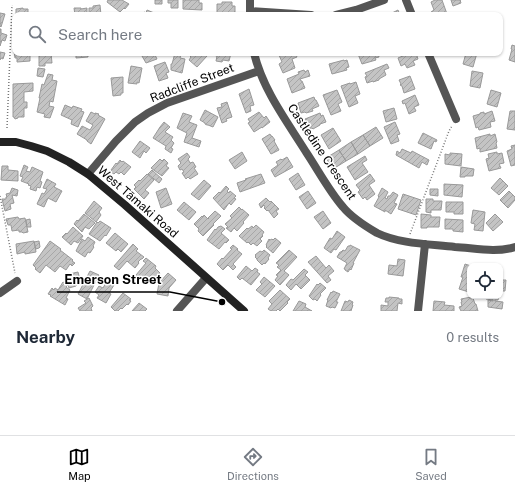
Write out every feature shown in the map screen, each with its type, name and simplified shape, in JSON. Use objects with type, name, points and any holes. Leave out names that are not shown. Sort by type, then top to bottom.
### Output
[{"type":"main road","name":"West Tāmaki Road","points":[[0,142],[16,142],[47,151],[88,174],[244,311]]},
{"type":"street","points":[[250,0],[250,12]]},
{"type":"street","points":[[348,12],[384,0]]},
{"type":"street","points":[[406,0],[411,12]]},
{"type":"street","name":"Castledine Crescent","points":[[255,56],[259,71],[280,112],[334,195],[356,220],[379,233],[401,240],[486,250],[515,247]]},
{"type":"street","points":[[429,56],[454,123]]},
{"type":"street","name":"Radcliffe Street","points":[[88,174],[116,141],[135,122],[148,113],[167,103],[259,71]]},
{"type":"street","points":[[418,311],[425,244]]},
{"type":"street","points":[[177,311],[206,278]]},
{"type":"street","points":[[0,293],[17,281]]},
{"type":"path","points":[[7,128],[12,5]]},
{"type":"path","points":[[410,237],[449,131],[454,123]]},
{"type":"path","points":[[0,196],[17,281]]},
{"type":"building","points":[[108,0],[122,0],[129,4],[120,12],[107,2]]},
{"type":"building","points":[[155,0],[162,0],[162,4],[155,4]]},
{"type":"building","points":[[168,0],[178,0],[178,8],[171,8],[171,3],[168,3]]},
{"type":"building","points":[[183,0],[199,0],[199,3],[202,3],[202,10],[183,9]]},
{"type":"building","points":[[435,0],[442,0],[446,12],[431,12],[434,10],[431,2]]},
{"type":"building","points":[[451,0],[460,0],[461,3],[453,6]]},
{"type":"building","points":[[222,2],[232,2],[232,6],[235,6],[235,12],[217,12],[217,4],[222,4]]},
{"type":"building","points":[[100,5],[101,12],[89,12],[89,8],[93,8],[93,6]]},
{"type":"building","points":[[74,8],[87,8],[87,12],[75,12]]},
{"type":"building","points":[[16,9],[28,9],[28,12],[16,12]]},
{"type":"building","points":[[0,13],[5,14],[1,27],[0,26]]},
{"type":"building","points":[[0,29],[1,33],[7,35],[5,41],[2,40],[0,46]]},
{"type":"building","points":[[512,45],[515,46],[515,62],[509,60]]},
{"type":"building","points":[[0,52],[5,53],[3,59],[1,58],[0,60]]},
{"type":"building","points":[[15,56],[30,56],[30,61],[17,62],[17,58],[15,58]]},
{"type":"building","points":[[39,56],[51,56],[52,63],[45,63],[45,66],[39,66]]},
{"type":"building","points":[[76,56],[88,56],[88,57],[76,58]]},
{"type":"building","points":[[142,56],[156,56],[157,59],[146,63]]},
{"type":"building","points":[[174,56],[180,56],[180,58],[185,59],[182,73],[171,70]]},
{"type":"building","points":[[190,56],[207,56],[197,67],[189,60],[191,57]]},
{"type":"building","points":[[217,56],[230,56],[229,61],[216,61]]},
{"type":"building","points":[[279,56],[297,57],[292,59],[295,68],[283,73],[279,64],[282,62]]},
{"type":"building","points":[[359,56],[379,56],[375,58],[376,60],[362,64]]},
{"type":"building","points":[[403,56],[417,56],[418,59],[413,61],[415,65],[407,68],[405,64],[401,66],[398,58]]},
{"type":"building","points":[[465,56],[476,56],[473,67],[463,64]]},
{"type":"building","points":[[347,60],[349,67],[346,68],[347,70],[332,74],[329,64]]},
{"type":"building","points":[[165,62],[169,72],[166,73],[168,78],[159,81],[154,66]]},
{"type":"building","points":[[387,64],[389,68],[384,70],[386,75],[379,80],[367,83],[365,77],[367,76],[365,73]]},
{"type":"building","points":[[131,66],[142,68],[139,83],[137,82],[137,84],[128,83]]},
{"type":"building","points":[[38,68],[45,69],[43,77],[37,76]]},
{"type":"building","points":[[304,70],[305,72],[308,70],[310,76],[300,79],[305,88],[292,93],[287,79]]},
{"type":"building","points":[[472,71],[483,73],[480,88],[470,86]]},
{"type":"building","points":[[48,74],[53,75],[52,80],[57,81],[53,102],[50,101],[49,106],[54,107],[50,118],[44,117],[45,114],[37,112],[42,84],[44,85]]},
{"type":"building","points":[[410,76],[415,89],[404,93],[399,80]]},
{"type":"building","points":[[123,77],[123,93],[121,93],[121,95],[113,96],[111,78]]},
{"type":"building","points":[[356,82],[360,94],[355,96],[358,103],[349,107],[341,86]]},
{"type":"building","points":[[33,83],[33,91],[24,92],[24,102],[27,102],[27,108],[24,108],[24,117],[18,117],[15,119],[13,117],[13,84]]},
{"type":"building","points":[[249,89],[254,105],[250,106],[251,111],[246,113],[239,94]]},
{"type":"building","points":[[337,90],[342,102],[338,104],[341,111],[331,115],[323,95]]},
{"type":"building","points":[[491,90],[501,93],[497,107],[487,104]]},
{"type":"building","points":[[415,95],[419,105],[414,107],[416,111],[409,114],[405,103],[403,104],[402,101]]},
{"type":"building","points":[[314,97],[319,106],[312,109],[313,111],[301,113],[298,103]]},
{"type":"building","points":[[227,102],[232,117],[226,119],[227,121],[222,123],[217,108],[222,107],[221,104]]},
{"type":"building","points":[[65,105],[72,108],[73,106],[82,109],[81,111],[84,112],[78,127],[71,124],[72,120],[61,115]]},
{"type":"building","points":[[394,108],[397,119],[386,122],[383,111]]},
{"type":"building","points":[[205,110],[218,117],[213,127],[200,120]]},
{"type":"building","points":[[492,111],[495,121],[490,122],[491,127],[479,130],[478,127],[476,128],[473,116]]},
{"type":"building","points":[[510,111],[515,111],[515,130],[507,129]]},
{"type":"building","points":[[91,112],[99,114],[98,115],[105,119],[91,144],[77,134],[82,126],[90,130],[93,125],[86,121]]},
{"type":"building","points":[[259,112],[264,118],[266,116],[270,122],[254,132],[248,123],[250,122],[248,119]]},
{"type":"building","points":[[183,113],[192,116],[189,122],[197,125],[192,138],[201,141],[199,147],[184,142],[187,133],[177,128]]},
{"type":"building","points":[[320,113],[321,116],[323,115],[326,122],[313,129],[308,129],[305,119]]},
{"type":"building","points":[[164,122],[170,127],[165,132],[173,137],[171,140],[174,143],[171,148],[173,149],[171,153],[165,149],[166,146],[153,138]]},
{"type":"building","points":[[395,122],[400,134],[397,135],[399,141],[391,144],[384,127]]},
{"type":"building","points":[[376,127],[383,138],[370,146],[363,135]]},
{"type":"building","points":[[333,128],[341,141],[329,149],[321,135]]},
{"type":"building","points":[[423,133],[437,140],[436,142],[434,141],[431,149],[418,143]]},
{"type":"building","points":[[270,134],[275,140],[274,141],[279,150],[271,154],[262,139]]},
{"type":"building","points":[[490,134],[490,136],[495,134],[497,148],[480,152],[480,148],[477,149],[475,138]]},
{"type":"building","points":[[363,135],[370,146],[358,154],[351,142]]},
{"type":"building","points":[[140,141],[150,148],[146,153],[144,151],[140,158],[132,152]]},
{"type":"building","points":[[351,142],[358,154],[346,161],[339,150]]},
{"type":"building","points":[[515,145],[515,165],[511,166],[507,151],[512,149],[511,146]]},
{"type":"building","points":[[402,149],[411,153],[412,151],[429,160],[427,165],[422,162],[419,168],[396,155],[397,151],[400,153]]},
{"type":"building","points":[[339,150],[346,161],[333,169],[326,158]]},
{"type":"building","points":[[242,152],[247,161],[235,169],[229,160]]},
{"type":"building","points":[[497,152],[497,154],[502,153],[504,163],[499,164],[501,168],[489,171],[486,159],[489,158],[488,154]]},
{"type":"building","points":[[187,153],[190,157],[188,159],[190,163],[193,162],[196,167],[194,168],[198,174],[190,179],[188,177],[186,179],[182,173],[184,172],[182,169],[180,170],[178,166],[181,163],[178,159]]},
{"type":"building","points":[[450,153],[462,154],[461,166],[445,164],[445,154],[450,155]]},
{"type":"building","points":[[365,156],[367,160],[362,163],[368,172],[355,180],[347,167]]},
{"type":"building","points":[[287,157],[293,167],[275,177],[271,170],[278,165],[276,162]]},
{"type":"building","points":[[160,159],[162,161],[164,159],[168,163],[166,166],[169,168],[162,176],[151,168]]},
{"type":"building","points":[[120,160],[131,167],[124,175],[121,172],[119,174],[116,172],[114,174],[111,172],[116,163],[117,164]]},
{"type":"building","points":[[24,165],[28,167],[26,171],[30,172],[32,167],[43,172],[40,181],[42,182],[40,188],[37,187],[36,191],[30,189],[31,186],[28,185],[29,184],[21,181],[23,177],[20,176]]},
{"type":"building","points":[[2,166],[8,166],[8,170],[18,171],[18,181],[1,180]]},
{"type":"building","points":[[461,167],[474,169],[473,176],[460,177]]},
{"type":"building","points":[[152,170],[162,179],[159,183],[148,174]]},
{"type":"building","points":[[298,173],[305,185],[296,190],[289,179]]},
{"type":"building","points":[[147,174],[154,180],[145,190],[149,193],[144,199],[134,189],[136,187],[134,185]]},
{"type":"building","points":[[261,174],[265,183],[240,192],[237,183]]},
{"type":"building","points":[[370,174],[375,181],[369,185],[375,194],[367,200],[365,197],[363,199],[358,192],[360,190],[356,185]]},
{"type":"building","points":[[500,178],[508,186],[499,195],[491,188]]},
{"type":"building","points":[[47,179],[56,184],[54,187],[62,191],[56,202],[48,198],[44,207],[37,204],[42,193],[44,194],[47,189],[43,188]]},
{"type":"building","points":[[204,180],[211,186],[199,200],[191,194]]},
{"type":"building","points":[[444,184],[463,185],[462,197],[444,195]]},
{"type":"building","points":[[226,186],[229,189],[227,191],[229,193],[230,191],[236,196],[234,198],[236,199],[231,205],[229,203],[224,210],[213,198]]},
{"type":"building","points":[[12,188],[18,190],[17,196],[12,195],[14,203],[10,204],[11,209],[5,211],[2,199],[6,199],[6,194],[10,193]]},
{"type":"building","points":[[166,188],[172,204],[161,208],[156,192]]},
{"type":"building","points":[[382,188],[388,192],[385,198],[387,199],[393,192],[398,195],[394,203],[397,204],[391,214],[374,206]]},
{"type":"building","points":[[430,189],[438,189],[438,196],[430,195]]},
{"type":"building","points":[[308,191],[316,203],[307,209],[299,197]]},
{"type":"building","points":[[509,191],[515,197],[515,200],[508,208],[500,200]]},
{"type":"building","points":[[403,194],[421,200],[416,215],[398,209]]},
{"type":"building","points":[[266,198],[279,209],[276,211],[278,214],[274,218],[268,210],[267,211],[264,208],[264,205],[261,208],[259,204]]},
{"type":"building","points":[[426,199],[442,201],[441,210],[431,210],[431,213],[426,212]]},
{"type":"building","points":[[94,201],[102,208],[99,212],[101,215],[96,222],[85,213]]},
{"type":"building","points":[[184,202],[196,212],[189,220],[177,210]]},
{"type":"building","points":[[446,202],[463,202],[463,214],[446,212]]},
{"type":"building","points":[[239,207],[249,215],[237,231],[234,228],[231,232],[226,228],[228,227],[225,224],[232,218],[230,216]]},
{"type":"building","points":[[473,210],[485,212],[483,231],[474,230],[475,224],[471,223]]},
{"type":"building","points":[[215,211],[221,216],[203,236],[194,224],[204,215],[208,219]]},
{"type":"building","points":[[323,211],[331,223],[323,229],[314,217]]},
{"type":"building","points":[[84,214],[95,223],[89,229],[85,227],[82,232],[74,224]]},
{"type":"building","points":[[421,214],[431,215],[431,217],[440,217],[439,227],[421,228]]},
{"type":"building","points":[[495,214],[503,222],[493,231],[486,223]]},
{"type":"building","points":[[18,217],[19,219],[25,218],[28,232],[23,233],[19,232],[19,230],[12,231],[11,225],[8,225],[6,219]]},
{"type":"building","points":[[30,219],[31,227],[27,227],[26,220]]},
{"type":"building","points":[[445,219],[463,220],[463,232],[453,231],[453,229],[445,229]]},
{"type":"building","points":[[100,221],[111,228],[106,236],[105,235],[100,241],[89,234],[97,222],[98,223]]},
{"type":"building","points":[[256,225],[264,232],[260,239],[262,241],[257,246],[253,243],[251,245],[248,242],[247,243],[239,236],[247,228],[248,229],[252,226],[253,228]]},
{"type":"building","points":[[221,226],[225,229],[221,233],[229,240],[219,249],[207,240],[215,229],[216,230]]},
{"type":"building","points":[[73,227],[83,236],[78,243],[74,241],[71,245],[62,237]]},
{"type":"building","points":[[337,231],[345,237],[336,250],[334,249],[331,253],[324,248],[330,238],[332,239]]},
{"type":"building","points":[[115,233],[128,244],[121,252],[118,249],[116,251],[106,243]]},
{"type":"building","points":[[88,237],[95,242],[90,253],[88,252],[85,257],[76,251],[82,239],[85,241]]},
{"type":"building","points":[[275,238],[281,243],[273,253],[266,247],[266,245],[269,239],[273,240]]},
{"type":"building","points":[[34,241],[36,252],[17,254],[16,244]]},
{"type":"building","points":[[39,241],[40,247],[36,249],[34,242]]},
{"type":"building","points":[[50,241],[61,249],[60,250],[75,263],[72,266],[70,264],[66,270],[60,266],[55,272],[46,265],[40,273],[33,265]]},
{"type":"building","points":[[133,244],[138,249],[136,251],[144,257],[138,262],[139,263],[135,268],[127,261],[119,270],[114,266]]},
{"type":"building","points":[[233,245],[242,254],[233,264],[236,267],[233,270],[228,265],[223,270],[217,264],[232,249],[230,248]]},
{"type":"building","points":[[350,245],[360,250],[351,270],[350,269],[348,272],[344,269],[347,263],[337,257],[340,252],[343,250],[345,251]]},
{"type":"building","points":[[264,250],[270,255],[265,264],[264,263],[262,265],[257,260],[255,255]]},
{"type":"building","points":[[289,250],[297,257],[284,271],[289,275],[280,285],[275,280],[278,276],[276,275],[281,270],[277,267],[279,265],[276,263]]},
{"type":"building","points":[[316,256],[326,268],[329,265],[334,271],[328,276],[331,280],[327,283],[308,262]]},
{"type":"building","points":[[146,258],[156,266],[155,268],[160,273],[153,282],[145,275],[141,279],[136,275],[146,263],[143,261]]},
{"type":"building","points":[[398,259],[405,260],[403,276],[388,274],[389,265],[397,266]]},
{"type":"building","points":[[465,264],[467,265],[467,291],[459,289],[463,277],[461,277]]},
{"type":"building","points":[[246,266],[252,271],[255,268],[260,274],[251,285],[242,278],[240,280],[237,277]]},
{"type":"building","points":[[304,269],[308,272],[305,275],[310,280],[301,289],[296,284],[291,290],[286,285]]},
{"type":"building","points":[[90,271],[99,275],[87,299],[78,294]]},
{"type":"building","points":[[78,272],[80,280],[76,286],[69,288],[65,275]]},
{"type":"building","points":[[168,273],[176,280],[169,288],[168,296],[157,294],[159,283]]},
{"type":"building","points":[[264,277],[275,286],[265,297],[256,290],[262,284],[260,282]]},
{"type":"building","points":[[503,280],[506,280],[505,291],[503,291]]},
{"type":"building","points":[[107,281],[114,285],[109,293],[111,294],[106,303],[97,298],[99,295],[95,292],[99,286],[103,288]]},
{"type":"building","points":[[63,282],[68,285],[66,287],[70,290],[66,298],[68,299],[65,305],[48,294],[52,288],[54,290],[55,288],[58,290]]},
{"type":"building","points":[[320,283],[326,288],[320,294],[321,295],[317,301],[315,299],[313,300],[309,296],[317,284],[318,285]]},
{"type":"building","points":[[280,290],[290,299],[280,311],[278,309],[276,311],[271,311],[268,309],[272,304],[269,301]]},
{"type":"building","points":[[333,291],[340,294],[335,308],[331,308],[326,306],[327,300]]},
{"type":"building","points":[[123,293],[131,299],[129,300],[131,301],[122,309],[121,308],[118,311],[115,311],[111,307]]},
{"type":"building","points":[[89,298],[93,306],[91,308],[92,311],[80,311],[78,308],[86,303],[84,301]]},
{"type":"building","points":[[386,298],[402,299],[402,304],[398,303],[397,311],[381,311],[381,305],[388,306],[388,302],[385,302]]},
{"type":"building","points":[[461,299],[473,299],[478,311],[461,311],[459,307],[462,306]]},
{"type":"building","points":[[486,299],[498,299],[495,301],[503,302],[502,309],[488,307],[488,300],[493,300]]},
{"type":"building","points":[[349,300],[353,302],[351,311],[341,311],[345,301],[348,302]]},
{"type":"building","points":[[299,301],[306,304],[305,307],[312,311],[293,311]]},
{"type":"building","points":[[434,301],[445,302],[444,305],[454,306],[454,311],[433,311]]},
{"type":"building","points":[[139,303],[147,309],[145,311],[132,311]]},
{"type":"place","name":"Emerson Street","points":[[222,302]]}]
